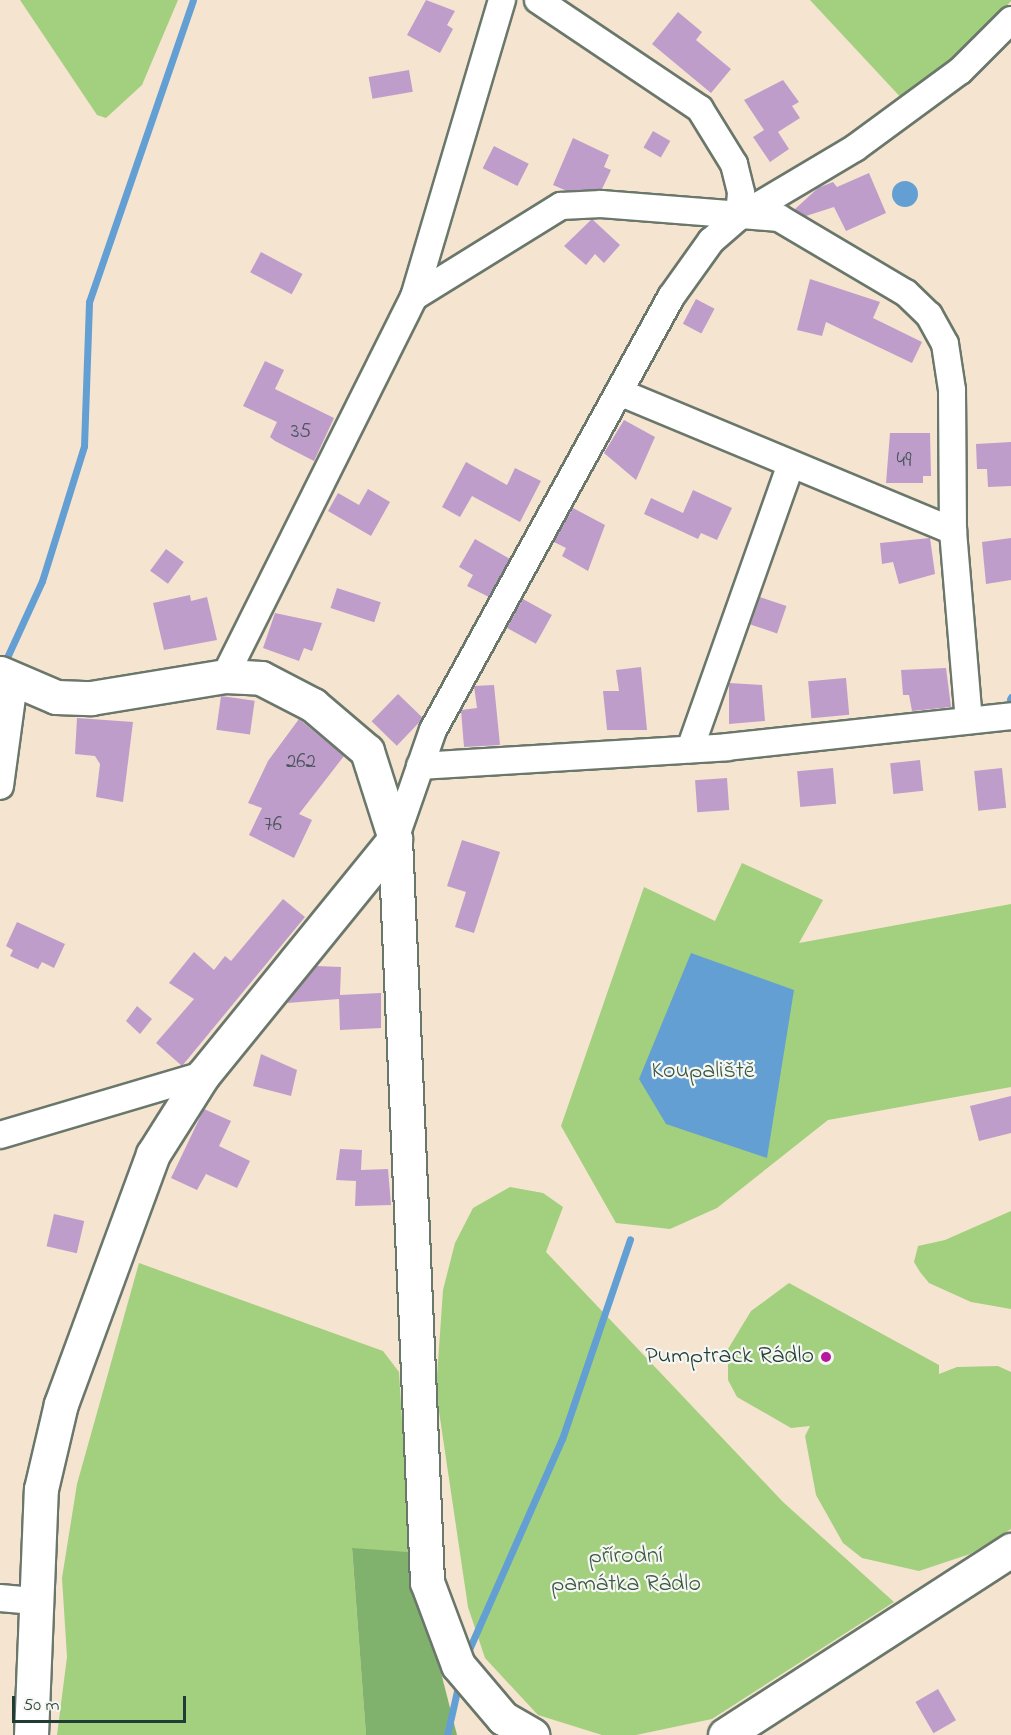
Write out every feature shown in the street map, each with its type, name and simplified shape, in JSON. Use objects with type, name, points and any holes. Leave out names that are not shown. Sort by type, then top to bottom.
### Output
[{"type":"street","points":[[225,675],[414,297],[502,0]]},
{"type":"street","points":[[538,0],[700,109],[734,164],[741,193],[738,217]]},
{"type":"street","points":[[31,1735],[41,1489],[61,1404],[153,1154],[203,1075],[395,839],[433,730],[672,297],[711,241],[738,217],[855,148],[960,71],[1011,20]]},
{"type":"street","points":[[414,297],[561,206],[779,218],[906,293],[929,315],[945,344],[952,390],[953,531],[969,720]]},
{"type":"street","points":[[619,393],[953,531]]},
{"type":"street","points":[[690,749],[791,464]]},
{"type":"street","points":[[0,786],[7,677],[56,697],[91,698],[225,675],[261,678],[313,705],[367,751],[395,839],[427,1582],[464,1673],[503,1718],[533,1735]]},
{"type":"street","points":[[420,766],[690,749],[1011,716]]},
{"type":"street","points":[[0,1135],[203,1075]]},
{"type":"street","points":[[725,1735],[1011,1550]]},
{"type":"street","points":[[0,1598],[37,1601]]},
{"type":"green space","points":[[20,0],[178,0],[142,85],[106,118],[97,115]]},
{"type":"green space","points":[[810,0],[1011,1],[953,68],[905,102]]},
{"type":"green space","name":"Koupaliště","points":[[742,863],[823,900],[799,943],[1011,904],[1011,1087],[828,1120],[717,1208],[670,1229],[616,1223],[561,1126],[644,887],[715,921]]},
{"type":"green space","name":"přírodní památka Rádlo","points":[[510,1187],[543,1193],[563,1207],[546,1252],[783,1502],[894,1602],[712,1719],[636,1735],[602,1735],[538,1715],[485,1658],[468,1607],[436,1391],[443,1290],[455,1243],[473,1208]]},
{"type":"green space","points":[[1011,1211],[1011,1309],[971,1302],[929,1283],[914,1262],[918,1246],[945,1240]]},
{"type":"green space","points":[[139,1263],[383,1351],[399,1372],[410,1552],[352,1549],[366,1735],[57,1735],[67,1657],[62,1578],[77,1484]]},
{"type":"green space","points":[[789,1283],[939,1365],[939,1374],[957,1367],[998,1366],[1011,1372],[1011,1529],[970,1554],[919,1571],[862,1558],[843,1543],[816,1495],[805,1436],[810,1426],[791,1428],[737,1397],[728,1380],[728,1349],[751,1311]]},
{"type":"green space","points":[[352,1548],[410,1552],[457,1735],[366,1735]]},
{"type":"water","points":[[905,181],[914,185],[918,194],[914,203],[905,207],[896,203],[892,194],[896,185]]},
{"type":"water","points":[[691,953],[794,990],[767,1158],[666,1124],[639,1079]]},
{"type":"building","points":[[426,0],[455,11],[447,25],[453,29],[440,53],[407,35]]},
{"type":"building","points":[[678,12],[702,32],[696,40],[731,69],[711,93],[652,44]]},
{"type":"building","points":[[409,70],[413,92],[372,99],[369,77]]},
{"type":"building","points":[[783,80],[799,102],[792,106],[800,118],[778,132],[789,149],[770,162],[753,137],[764,130],[744,100]]},
{"type":"building","points":[[653,131],[670,141],[661,157],[644,147]]},
{"type":"building","points":[[573,138],[609,155],[604,167],[611,170],[602,189],[567,191],[553,185]]},
{"type":"building","points":[[494,146],[529,164],[517,186],[483,168]]},
{"type":"building","points":[[869,173],[886,213],[846,231],[834,207],[806,216],[794,210],[818,188],[833,182],[837,187]]},
{"type":"building","points":[[592,219],[620,245],[604,263],[595,254],[586,265],[564,246]]},
{"type":"building","points":[[261,252],[302,274],[292,294],[250,272]]},
{"type":"building","points":[[810,279],[880,302],[873,318],[922,342],[912,363],[826,322],[822,336],[797,330]]},
{"type":"building","points":[[696,299],[715,309],[701,334],[683,324]]},
{"type":"building","points":[[265,361],[284,370],[275,389],[334,418],[314,461],[270,437],[277,422],[243,406]]},
{"type":"building","points":[[624,420],[655,437],[636,480],[604,453]]},
{"type":"building","points":[[890,433],[930,433],[931,476],[923,476],[923,483],[886,483]]},
{"type":"building","points":[[1011,442],[1011,486],[988,487],[987,469],[977,469],[976,444]]},
{"type":"building","points":[[466,462],[507,485],[515,468],[541,481],[520,522],[472,496],[460,517],[442,507]]},
{"type":"building","points":[[368,489],[390,502],[371,536],[328,511],[338,493],[359,505]]},
{"type":"building","points":[[693,490],[732,508],[717,540],[701,533],[698,539],[644,514],[651,498],[683,513]]},
{"type":"building","points":[[573,508],[605,525],[588,571],[562,556],[566,548],[554,542]]},
{"type":"building","points":[[930,538],[935,574],[899,584],[893,562],[882,564],[880,543]]},
{"type":"building","points":[[1011,538],[1011,580],[986,584],[982,542]]},
{"type":"building","points":[[475,539],[510,559],[489,597],[467,586],[473,575],[459,567]]},
{"type":"building","points":[[166,549],[184,562],[168,584],[150,571]]},
{"type":"building","points":[[337,588],[381,602],[374,622],[331,608]]},
{"type":"building","points":[[190,595],[191,601],[207,597],[217,640],[164,650],[153,603]]},
{"type":"building","points":[[760,597],[786,606],[777,634],[751,624]]},
{"type":"building","points":[[523,599],[552,615],[536,644],[507,628]]},
{"type":"building","points":[[275,613],[322,623],[312,651],[304,648],[299,661],[263,648]]},
{"type":"building","points":[[641,667],[647,730],[607,730],[603,691],[619,691],[616,670]]},
{"type":"building","points":[[946,668],[951,707],[912,711],[909,695],[903,695],[901,670]]},
{"type":"building","points":[[846,678],[849,715],[811,718],[808,681]]},
{"type":"building","points":[[729,683],[762,685],[765,721],[729,724]]},
{"type":"building","points":[[494,685],[500,745],[464,747],[461,710],[477,708],[474,686]]},
{"type":"building","points":[[398,694],[423,718],[397,746],[372,721]]},
{"type":"building","points":[[221,696],[255,701],[250,734],[216,730]]},
{"type":"building","points":[[77,718],[133,722],[123,802],[96,797],[100,764],[95,756],[75,754]]},
{"type":"building","points":[[299,719],[344,756],[299,814],[312,820],[294,858],[249,835],[262,808],[248,803],[268,761]]},
{"type":"building","points":[[920,760],[923,791],[893,794],[890,763]]},
{"type":"building","points":[[833,768],[836,804],[800,807],[797,771]]},
{"type":"building","points":[[1002,768],[1006,808],[978,811],[974,771]]},
{"type":"building","points":[[727,778],[729,810],[697,812],[695,780]]},
{"type":"building","points":[[462,840],[500,852],[474,933],[455,927],[466,892],[447,886]]},
{"type":"building","points":[[283,899],[305,917],[182,1066],[156,1043],[194,999],[169,983],[194,952],[214,970],[225,956],[231,961]]},
{"type":"building","points":[[17,922],[65,944],[54,968],[42,962],[38,969],[10,956],[13,950],[6,946]]},
{"type":"building","points":[[316,966],[341,967],[340,995],[381,993],[381,1028],[340,1030],[339,999],[287,1003]]},
{"type":"building","points":[[137,1006],[152,1019],[140,1034],[126,1021]]},
{"type":"building","points":[[261,1054],[297,1070],[291,1096],[253,1086]]},
{"type":"building","points":[[1011,1096],[1011,1133],[979,1141],[970,1106]]},
{"type":"building","points":[[204,1109],[231,1121],[219,1146],[250,1161],[237,1188],[206,1174],[197,1190],[171,1178]]},
{"type":"building","points":[[340,1149],[362,1150],[361,1170],[388,1169],[391,1205],[355,1206],[356,1181],[336,1180]]},
{"type":"building","points":[[54,1214],[84,1221],[77,1253],[47,1246]]},
{"type":"building","points":[[938,1689],[956,1720],[933,1733],[915,1702]]},
{"type":"waterway","points":[[4,664],[42,581],[84,446],[89,302],[193,0]]},
{"type":"waterway","points":[[467,1654],[562,1439],[630,1239]]},
{"type":"waterway","points":[[447,1735],[459,1682]]},
{"type":"place","name":"Pumptrack Rádlo","points":[[826,1357]]}]
